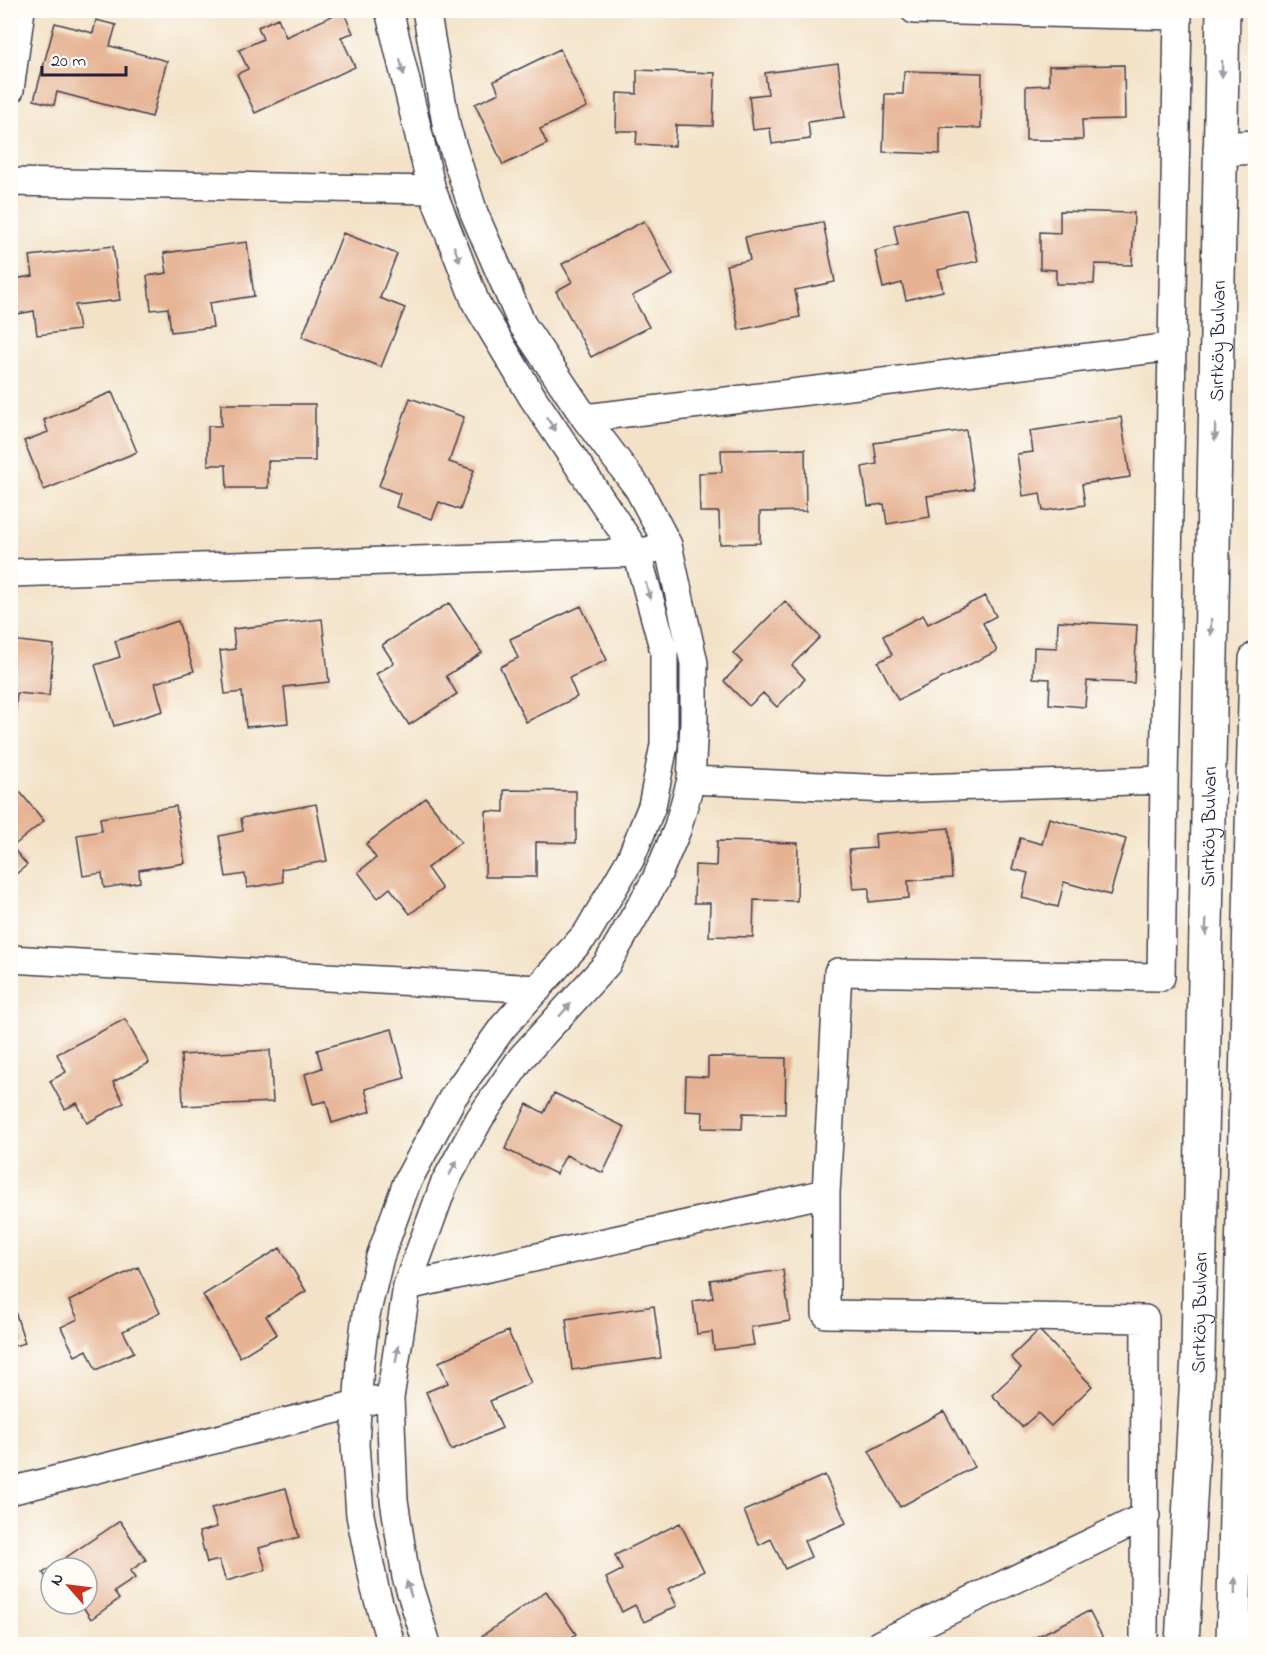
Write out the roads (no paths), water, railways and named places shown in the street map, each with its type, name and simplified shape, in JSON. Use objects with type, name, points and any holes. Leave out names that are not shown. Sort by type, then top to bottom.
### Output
[{"type":"main road","name":"Sırtköy Bulvarı","points":[[1182,1644],[1198,1356],[1223,10]]},
{"type":"main road","points":[[1220,149],[1256,147]]},
{"type":"main road","points":[[1233,1644],[1256,659]]},
{"type":"main road","points":[[1202,1156],[1244,1156]]},
{"type":"street","points":[[10,90],[21,10]]},
{"type":"street","points":[[389,10],[432,190],[476,303],[533,399],[637,553],[663,651],[664,745],[652,806],[630,860],[587,933],[503,1027],[453,1097],[406,1182],[380,1257],[366,1315],[360,1363],[355,1444],[360,1515],[375,1589],[391,1644]]},
{"type":"street","points":[[426,10],[447,129],[474,213],[522,324],[585,418],[638,488],[668,545],[694,663],[691,780],[678,830],[655,881],[607,964],[522,1057],[480,1118],[444,1184],[407,1286],[390,1398],[394,1500],[406,1577],[427,1644]]},
{"type":"street","points":[[914,10],[1178,13],[1161,977],[838,972],[826,1192],[826,1314],[1145,1319],[1144,1644]]},
{"type":"street","points":[[10,182],[432,190]]},
{"type":"street","points":[[585,418],[1172,347]]},
{"type":"street","points":[[10,573],[637,553],[668,545]]},
{"type":"street","points":[[691,780],[888,789],[1164,780]]},
{"type":"street","points":[[10,959],[538,989]]},
{"type":"street","points":[[407,1286],[826,1192]]},
{"type":"street","points":[[10,1491],[357,1402],[390,1398]]},
{"type":"street","points":[[880,1644],[1146,1516]]}]
